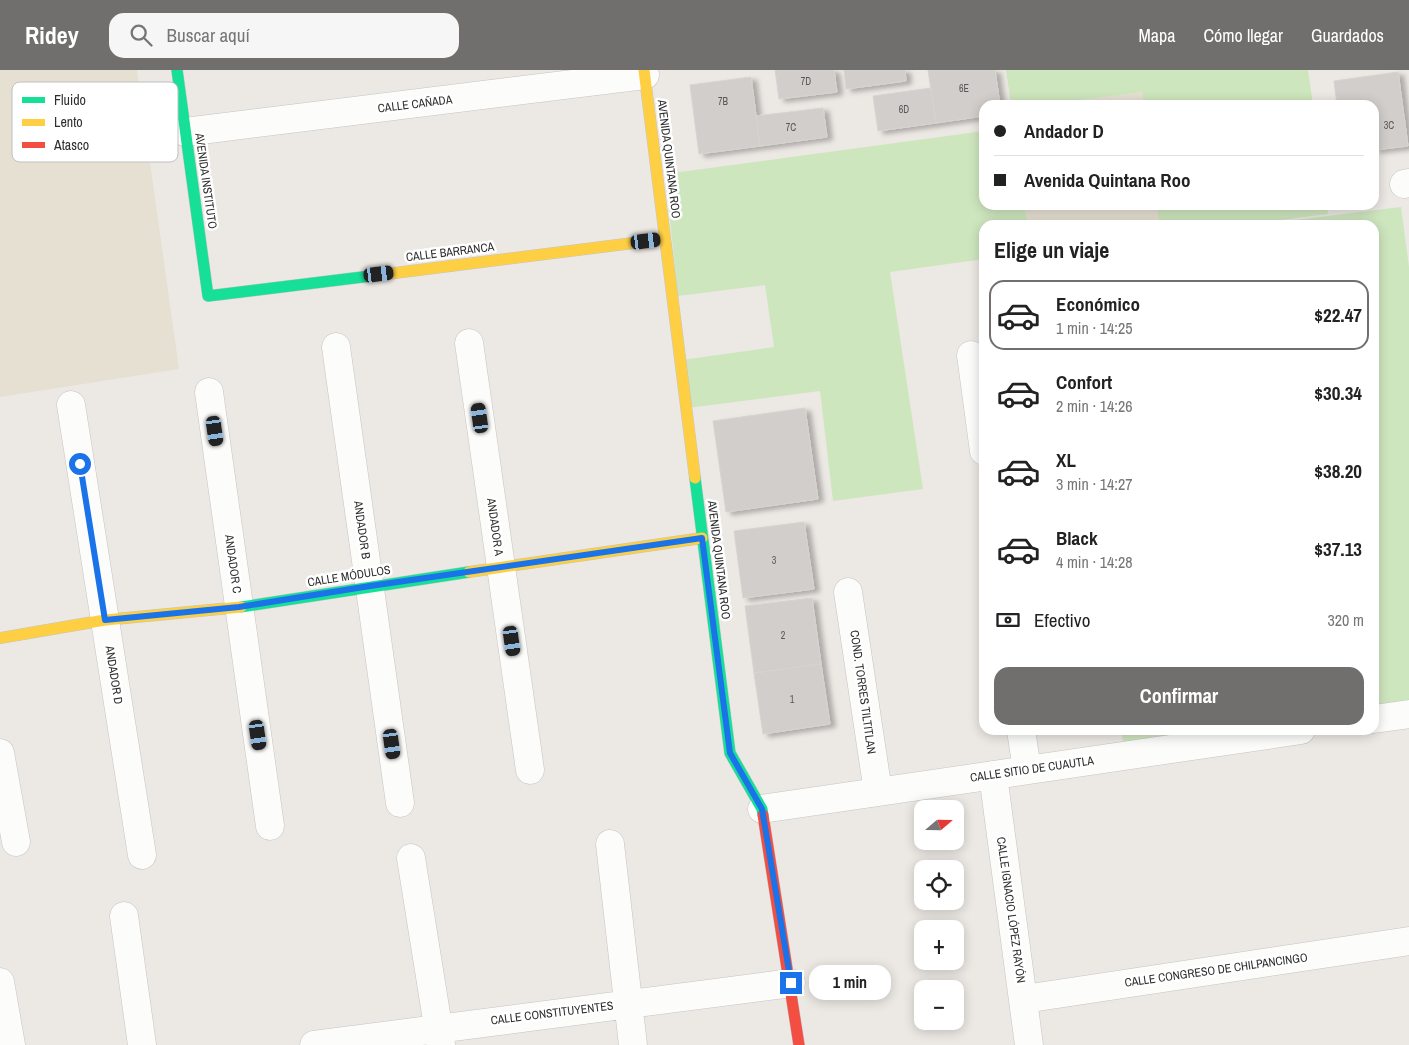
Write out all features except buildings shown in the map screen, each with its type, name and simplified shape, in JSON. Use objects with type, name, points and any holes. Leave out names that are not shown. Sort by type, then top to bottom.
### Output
[{"type":"street","name":"AVENIDA INSTITUTO","points":[[177,70],[208,296]]},
{"type":"street","name":"CALLE CAÑADA","points":[[185,132],[644,73]]},
{"type":"street","name":"AVENIDA QUINTANA ROO","points":[[644,73],[730,753],[762,809],[791,983],[799,1045]]},
{"type":"street","name":"CALLE BARRANCA","points":[[208,296],[666,239]]},
{"type":"street","name":"ANDADOR A","points":[[469,343],[530,770]]},
{"type":"street","name":"ANDADOR B","points":[[336,347],[400,803]]},
{"type":"street","points":[[971,354],[979,414]]},
{"type":"street","name":"ANDADOR C","points":[[209,392],[270,826]]},
{"type":"street","name":"ANDADOR D","points":[[71,406],[142,855]]},
{"type":"street","name":"CALLE MÓDULOS","points":[[0,638],[105,620],[239,607],[702,538]]},
{"type":"street","name":"COND. TORRES TILTITLAN","points":[[848,592],[878,792]]},
{"type":"street","points":[[1379,718],[1409,714]]},
{"type":"street","points":[[1022,735],[1026,770]]},
{"type":"street","name":"CALLE SITIO DE CUAUTLA","points":[[762,809],[1268,735]]},
{"type":"street","points":[[0,753],[16,842]]},
{"type":"street","name":"CALLE IGNACIO LÓPEZ RAYÓN","points":[[992,775],[1029,1045]]},
{"type":"street","points":[[610,844],[634,1045]]},
{"type":"street","points":[[411,858],[440,1036]]},
{"type":"street","points":[[124,916],[142,1045]]},
{"type":"street","name":"CALLE CONGRESO DE CHILPANCINGO","points":[[1024,999],[1409,942]]},
{"type":"street","points":[[0,982],[10,1045]]},
{"type":"street","name":"CALLE CONSTITUYENTES","points":[[314,1045],[440,1036],[629,1003],[791,983]]},
{"type":"shaded area","points":[[0,70],[137,70],[139,82],[12,82],[12,162],[150,162],[179,369],[0,397]]},
{"type":"shaded area","points":[[1142,92],[1143,100],[1081,100]]},
{"type":"shaded area","points":[[1026,210],[1158,210],[1158,220],[1026,220]]},
{"type":"green space","points":[[1006,70],[1308,70],[1312,100],[1143,100],[1142,92],[1081,100],[1010,100]]},
{"type":"green space","points":[[979,132],[979,210],[1026,210],[1026,220],[979,220],[979,260],[890,272],[923,489],[833,501],[820,391],[688,408],[682,360],[774,347],[765,285],[678,296],[665,174]]},
{"type":"green space","points":[[1401,207],[1409,267],[1409,712],[1379,715],[1379,220],[1295,220]]},
{"type":"green space","points":[[1158,210],[1328,210],[1328,214],[1282,220],[1158,220]]},
{"type":"green space","points":[[1122,735],[1187,735],[1123,742]]},
{"type":"traffic: fast","points":[[177,70],[208,296],[387,274]]},
{"type":"traffic: fast","points":[[695,478],[730,753],[762,809],[763,815]]},
{"type":"traffic: fast","points":[[241,607],[469,572]]},
{"type":"traffic: slow","points":[[644,70],[695,478]]},
{"type":"traffic: slow","points":[[387,274],[665,239]]},
{"type":"traffic: slow","points":[[469,572],[702,538]]},
{"type":"traffic: slow","points":[[0,638],[105,620],[241,607]]},
{"type":"traffic: jam","points":[[763,815],[799,1045]]},
{"type":"route","points":[[80,464],[105,620],[239,607],[702,538],[730,753],[762,809],[791,983]]}]
